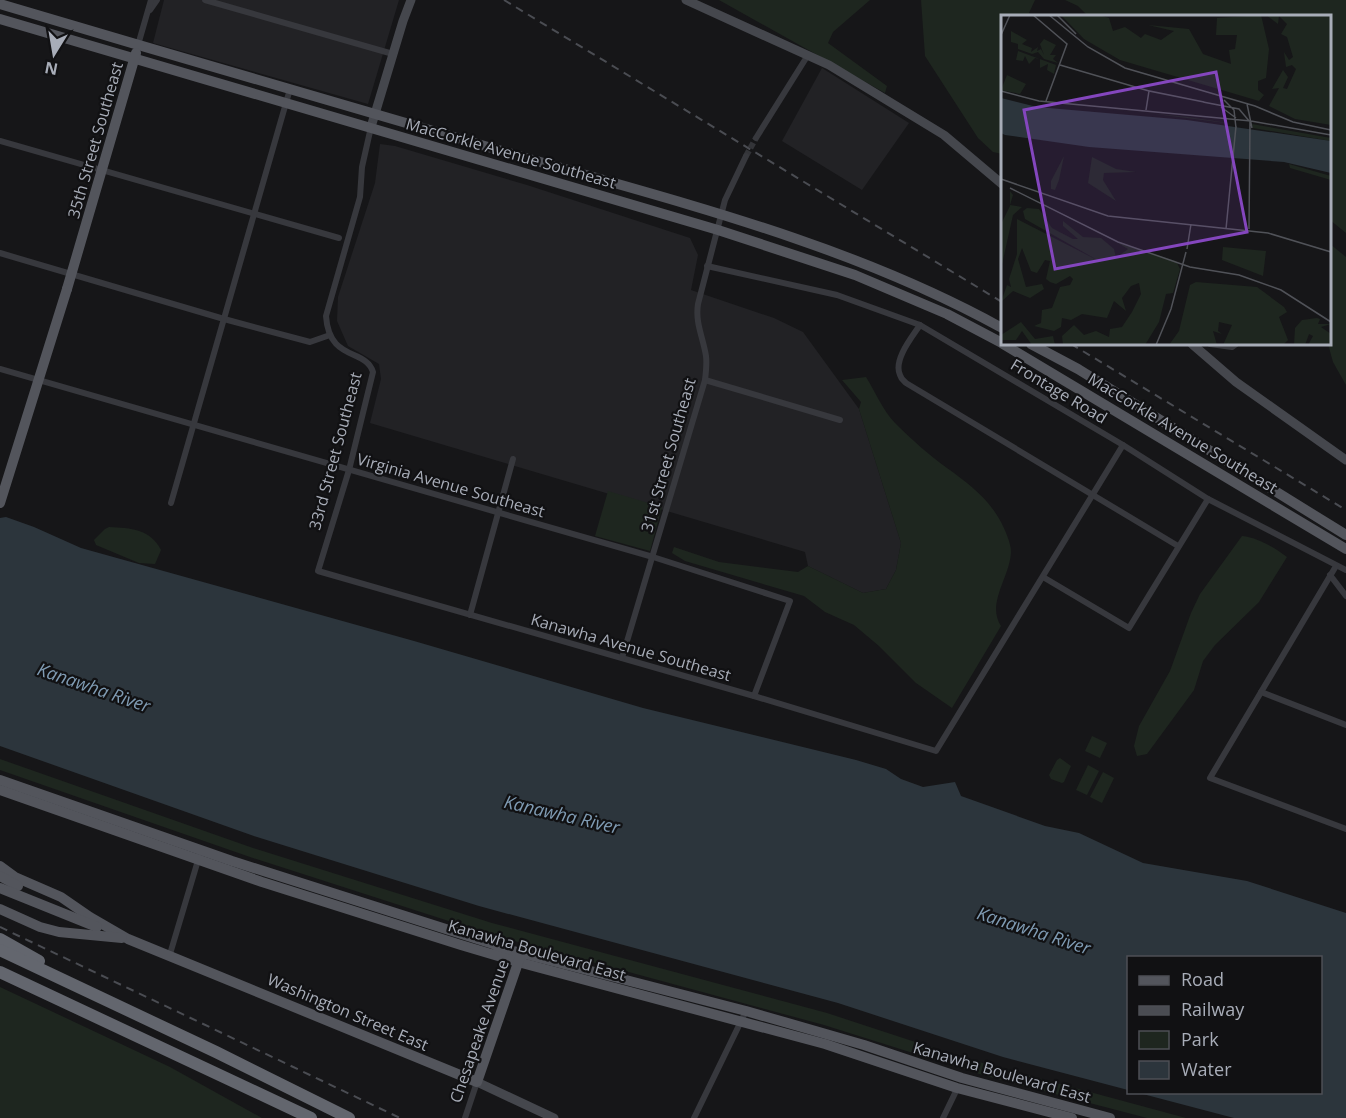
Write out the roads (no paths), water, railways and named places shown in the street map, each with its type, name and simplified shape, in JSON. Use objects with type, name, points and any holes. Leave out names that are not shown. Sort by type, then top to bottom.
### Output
[{"type":"highway","points":[[0,939],[95,994]]},
{"type":"highway","points":[[0,950],[349,1118]]},
{"type":"highway","points":[[0,972],[311,1118]]},
{"type":"main road","name":"MacCorkle Avenue Southeast","points":[[0,4],[138,46],[723,214],[825,249],[920,287],[1001,328]]},
{"type":"main road","name":"MacCorkle Avenue Southeast","points":[[0,19],[718,230],[855,275],[946,314],[1001,342]]},
{"type":"main road","name":"35th Street Southeast","points":[[0,503],[72,273],[138,46]]},
{"type":"main road","name":"MacCorkle Avenue Southeast","points":[[1007,345],[1346,549]]},
{"type":"main road","name":"MacCorkle Avenue Southeast","points":[[1033,345],[1077,369],[1346,535]]},
{"type":"main road","name":"Kanawha Boulevard East","points":[[0,780],[199,855],[493,944],[519,958],[574,967],[746,1011],[864,1045],[960,1083],[1110,1118]]},
{"type":"main road","name":"Kanawha Boulevard East","points":[[0,790],[519,958],[960,1083],[1072,1118]]},
{"type":"main road","name":"Washington Street East","points":[[0,867],[15,877],[61,897],[128,939],[170,954],[477,1082]]},
{"type":"main road","points":[[0,876],[90,917]]},
{"type":"main road","points":[[0,888],[128,939]]},
{"type":"main road","name":"Washington Street East","points":[[0,909],[40,927],[59,932],[128,939]]},
{"type":"main road","name":"Kanawha Boulevard East","points":[[493,944],[500,942],[570,963],[574,967]]},
{"type":"main road","name":"Chesapeake Avenue","points":[[477,1082],[519,958]]},
{"type":"street","name":"35th Street Southeast","points":[[138,46],[151,0]]},
{"type":"street","points":[[147,16],[157,0]]},
{"type":"street","points":[[205,0],[393,54]]},
{"type":"street","points":[[0,253],[224,320],[310,342],[330,335],[327,324],[328,307],[360,197],[362,167],[371,127],[411,0]]},
{"type":"street","points":[[686,0],[829,65],[944,135],[1001,183]]},
{"type":"street","points":[[756,138],[808,55]]},
{"type":"street","points":[[171,503],[290,89]]},
{"type":"street","points":[[0,141],[339,238]]},
{"type":"street","name":"31st Street Southeast","points":[[622,658],[705,380],[706,360],[696,317],[707,266],[729,190],[746,156]]},
{"type":"street","name":"Frontage Road","points":[[707,266],[837,295],[920,325],[1123,445],[1208,499],[1346,570]]},
{"type":"street","points":[[920,325],[899,364],[899,375],[906,383],[1178,546]]},
{"type":"street","name":"33rd Street Southeast","points":[[318,571],[349,470],[373,372],[368,363],[340,349],[330,335]]},
{"type":"street","points":[[1193,345],[1236,382],[1346,460]]},
{"type":"street","points":[[1217,345],[1232,347],[1235,345]]},
{"type":"street","name":"Virginia Avenue Southeast","points":[[0,369],[653,557],[790,601],[754,696]]},
{"type":"street","points":[[705,380],[840,420]]},
{"type":"street","points":[[1123,445],[1043,577],[1129,628],[1208,499]]},
{"type":"street","points":[[470,615],[513,459]]},
{"type":"street","points":[[1336,566],[1210,778],[1346,829]]},
{"type":"street","name":"Kanawha Avenue Southeast","points":[[318,571],[754,696],[936,751],[1043,577]]},
{"type":"street","points":[[1330,575],[1346,596]]},
{"type":"street","points":[[1261,692],[1346,725]]},
{"type":"street","points":[[170,954],[199,855]]},
{"type":"street","points":[[694,1118],[746,1011]]},
{"type":"street","name":"Chesapeake Avenue","points":[[465,1118],[477,1082]]},
{"type":"street","name":"Washington Street East","points":[[477,1082],[554,1118]]},
{"type":"street","points":[[943,1118],[960,1083]]},
{"type":"water","name":"Kanawha River","points":[[6,517],[34,527],[81,548],[643,708],[856,760],[886,769],[901,779],[923,787],[955,782],[961,796],[1045,826],[1079,833],[1143,863],[1247,881],[1346,913],[1346,1118],[1234,1118],[1143,1094],[1322,1094],[1322,956],[1127,956],[1127,1090],[1003,1057],[838,1003],[479,906],[257,837],[0,746],[0,518]]},
{"type":"tunnel","points":[[746,156],[756,138]]},
{"type":"railway","points":[[504,0],[1001,301]]},
{"type":"railway","points":[[1073,345],[1346,510]]},
{"type":"railway","points":[[0,927],[400,1118]]}]
